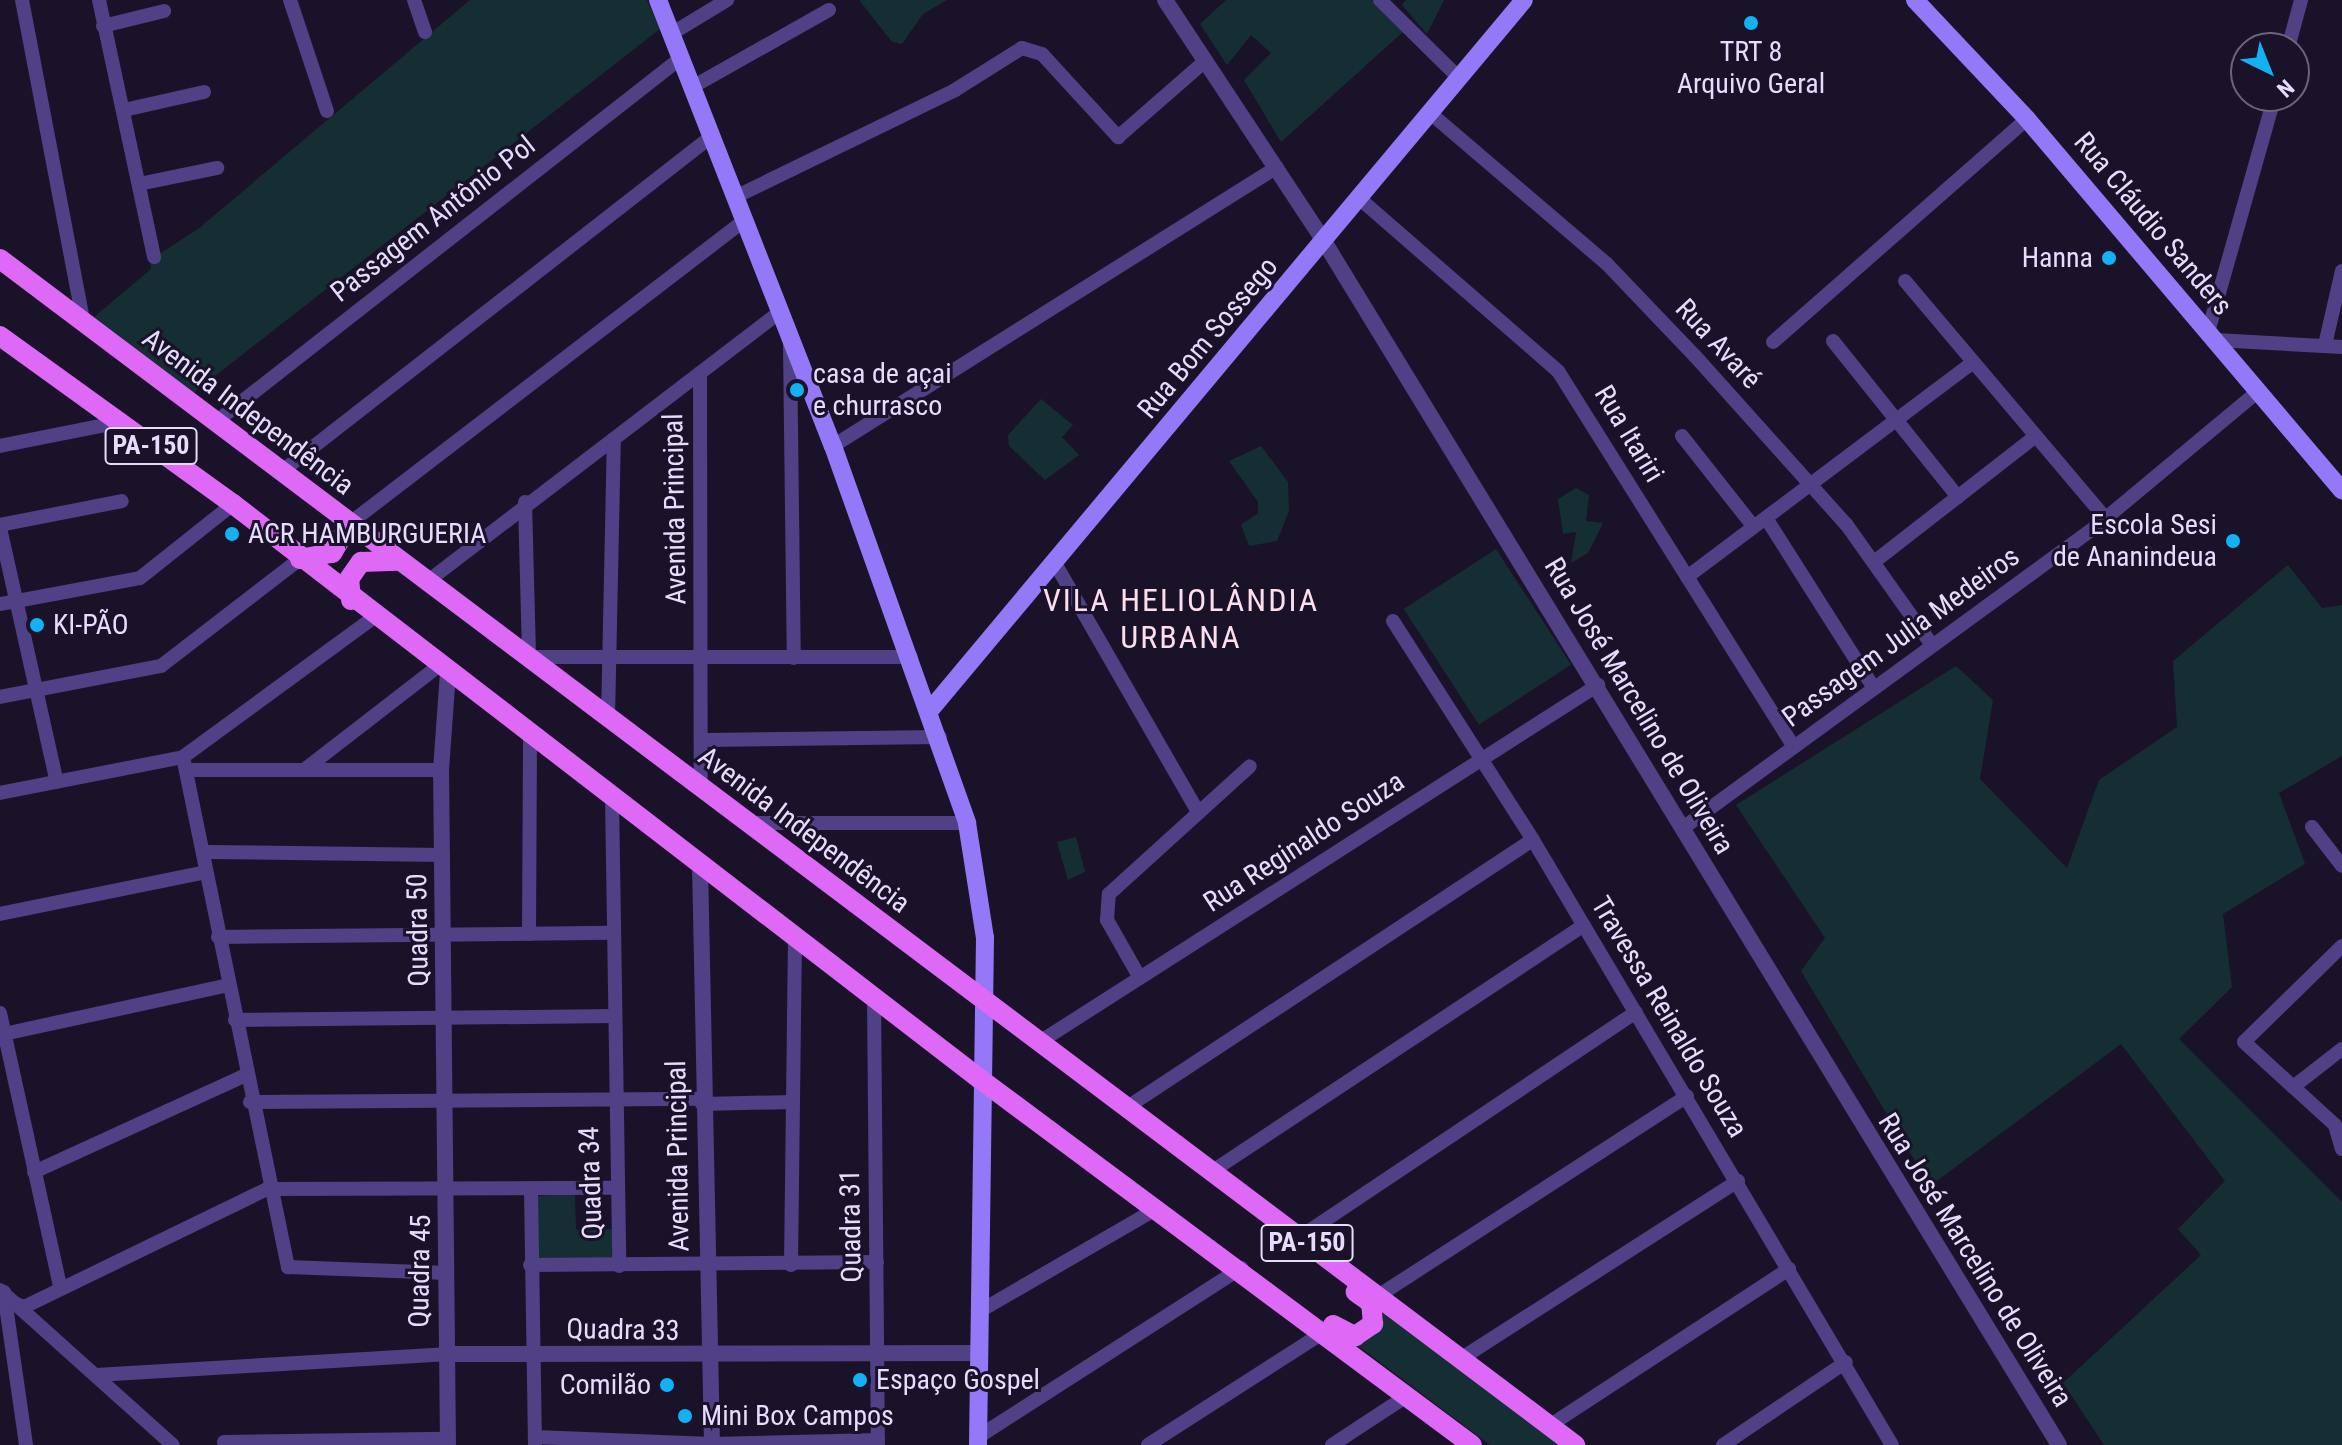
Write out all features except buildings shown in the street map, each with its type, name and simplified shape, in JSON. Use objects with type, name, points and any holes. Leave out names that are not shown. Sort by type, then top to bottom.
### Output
[{"type":"main road","points":[[658,0],[833,446],[931,709],[967,823],[985,938],[980,998],[978,1441]]},
{"type":"main road","name":"Rua Bom Sossego","points":[[931,709],[1056,565],[1524,0]]},
{"type":"main road","name":"Rua Cláudio Sanders","points":[[1915,0],[2027,119],[2342,490]]},
{"type":"main road","name":"Avenida Independência","points":[[0,259],[1575,1445]]},
{"type":"main road","name":"PA-150","points":[[0,336],[115,423],[233,504],[351,600],[980,1079],[1241,1268],[1472,1445]]},
{"type":"main road","points":[[300,559],[332,553],[350,523]]},
{"type":"main road","points":[[351,600],[349,579],[361,562],[402,561]]},
{"type":"main road","points":[[1212,1248],[1243,1260],[1346,1335],[1362,1335],[1373,1324],[1371,1303],[1257,1216],[1240,1193]]},
{"type":"street","points":[[22,0],[84,325]]},
{"type":"street","points":[[99,0],[154,257]]},
{"type":"street","points":[[414,0],[425,32]]},
{"type":"street","points":[[671,34],[727,0]]},
{"type":"street","name":"Rua José Marcelino de Oliveira","points":[[1165,0],[1325,243],[1598,685],[2059,1445]]},
{"type":"street","points":[[1380,0],[1458,77]]},
{"type":"street","points":[[2292,32],[2301,0]]},
{"type":"street","points":[[295,1],[327,111]]},
{"type":"street","points":[[694,86],[829,10]]},
{"type":"street","points":[[103,26],[164,11]]},
{"type":"street","points":[[735,197],[955,90],[1022,48],[1042,54],[1118,137],[1205,61]]},
{"type":"street","name":"Passagem Antônio Pol","points":[[217,421],[681,58]]},
{"type":"street","points":[[124,110],[204,92]]},
{"type":"street","name":"Rua Avaré","points":[[1429,112],[1607,264],[1811,483],[1874,562],[1932,645]]},
{"type":"street","points":[[2271,112],[2212,336],[2342,347]]},
{"type":"street","points":[[1773,342],[2027,119]]},
{"type":"street","points":[[281,472],[712,136]]},
{"type":"street","points":[[833,446],[1277,167]]},
{"type":"street","points":[[139,184],[217,168]]},
{"type":"street","name":"Rua Itariri","points":[[1360,199],[1558,371],[1794,747]]},
{"type":"street","points":[[350,523],[744,221]]},
{"type":"street","points":[[2325,345],[2342,271]]},
{"type":"street","points":[[1905,281],[2105,518]]},
{"type":"street","points":[[428,581],[525,502],[614,439],[781,311]]},
{"type":"street","points":[[790,336],[794,658]]},
{"type":"street","points":[[1833,341],[1958,497]]},
{"type":"street","points":[[1687,577],[1972,363]]},
{"type":"street","name":"Avenida Principal","points":[[700,373],[704,658],[701,788]]},
{"type":"street","name":"Passagem Julia Medeiros","points":[[1683,828],[2105,518],[2257,392]]},
{"type":"street","points":[[0,446],[115,423]]},
{"type":"street","points":[[1682,436],[1759,522],[1874,688]]},
{"type":"street","points":[[1874,562],[2036,436]]},
{"type":"street","points":[[608,719],[614,439]]},
{"type":"street","points":[[57,782],[0,527],[122,501]]},
{"type":"street","points":[[525,502],[529,657],[911,657]]},
{"type":"street","points":[[0,604],[140,578],[233,504]]},
{"type":"street","points":[[0,697],[161,666],[300,559]]},
{"type":"street","points":[[1056,565],[1198,812]]},
{"type":"street","points":[[185,763],[374,617]]},
{"type":"street","name":"Travessa Reinaldo Souza","points":[[1393,621],[1533,840],[1846,1362],[1892,1445]]},
{"type":"street","points":[[304,770],[444,668]]},
{"type":"street","name":"Quadra 50","points":[[444,668],[441,770],[447,1188]]},
{"type":"street","name":"Rua Reginaldo Souza","points":[[1038,1043],[1598,685]]},
{"type":"street","points":[[529,934],[530,735]]},
{"type":"street","points":[[703,740],[940,737]]},
{"type":"street","points":[[185,763],[205,852],[206,872],[267,1189],[288,1267],[447,1273]]},
{"type":"street","points":[[0,793],[185,763],[304,770],[441,770]]},
{"type":"street","points":[[1140,978],[1105,902],[1250,766]]},
{"type":"street","name":"Quadra 34","points":[[612,797],[614,1097],[619,1266]]},
{"type":"street","points":[[745,823],[967,823]]},
{"type":"street","points":[[2312,827],[2342,866]]},
{"type":"street","points":[[1126,1108],[1533,840]]},
{"type":"street","points":[[205,852],[443,855]]},
{"type":"street","name":"Avenida Principal","points":[[700,865],[702,1101],[712,1445]]},
{"type":"street","points":[[0,914],[206,872]]},
{"type":"street","points":[[1211,1172],[1584,925]]},
{"type":"street","points":[[218,937],[612,933]]},
{"type":"street","points":[[791,1265],[795,936]]},
{"type":"street","points":[[2340,952],[2244,1042],[2338,1123],[2342,1149]]},
{"type":"street","points":[[4,1034],[229,985]]},
{"type":"street","name":"Quadra 31","points":[[874,997],[880,1354],[878,1443]]},
{"type":"street","points":[[1300,1237],[1636,1012]]},
{"type":"street","points":[[0,1013],[60,1286]]},
{"type":"street","points":[[235,1020],[614,1016]]},
{"type":"street","points":[[2293,1087],[2342,1049]]},
{"type":"street","points":[[34,1172],[244,1076]]},
{"type":"street","points":[[1378,1296],[1687,1096]]},
{"type":"street","points":[[250,1102],[444,1102],[614,1097],[793,1102]]},
{"type":"street","points":[[1462,1358],[1738,1181]]},
{"type":"street","name":"Quadra 45","points":[[447,1188],[445,1354],[448,1442]]},
{"type":"street","points":[[6,1295],[24,1307],[60,1286],[267,1189],[617,1188]]},
{"type":"street","name":"Quadra 33","points":[[531,1190],[531,1355],[710,1357],[880,1354]]},
{"type":"street","points":[[980,1311],[1158,1208]]},
{"type":"street","points":[[530,1265],[706,1267],[877,1262]]},
{"type":"street","points":[[978,1441],[1241,1268]]},
{"type":"street","points":[[1549,1426],[1789,1269]]},
{"type":"street","points":[[6,1295],[173,1445]]},
{"type":"street","points":[[6,1295],[26,1445]]},
{"type":"street","points":[[1148,1445],[1324,1332]]},
{"type":"street","points":[[880,1354],[979,1353]]},
{"type":"street","points":[[96,1375],[445,1354],[531,1355],[535,1441],[712,1445],[878,1443]]},
{"type":"street","points":[[1723,1445],[1846,1362]]},
{"type":"street","points":[[1332,1445],[1408,1395]]},
{"type":"street","points":[[224,1442],[448,1442]]},
{"type":"green space","points":[[470,0],[647,0],[660,29],[193,393],[94,317],[151,269],[150,260],[198,229]]},
{"type":"green space","points":[[859,0],[947,0],[923,14],[902,44],[892,42]]},
{"type":"green space","points":[[1226,0],[1372,0],[1404,31],[1281,142],[1244,80],[1271,53],[1251,35],[1227,65],[1200,24]]},
{"type":"green space","points":[[1406,0],[1444,0],[1427,34],[1402,5]]},
{"type":"green space","points":[[1041,399],[1073,425],[1062,437],[1079,455],[1045,480],[1009,446],[1008,435]]},
{"type":"green space","points":[[1261,446],[1288,482],[1289,511],[1277,541],[1249,546],[1241,525],[1258,513],[1258,502],[1229,461]]},
{"type":"green space","points":[[1576,488],[1589,495],[1586,521],[1603,523],[1588,553],[1571,563],[1576,532],[1563,534],[1558,499]]},
{"type":"green space","points":[[1496,549],[1571,665],[1479,725],[1404,609]]},
{"type":"green space","points":[[2288,565],[2322,608],[2342,605],[2342,756],[2279,793],[2305,864],[2223,914],[2232,987],[2179,1039],[2342,1202],[2342,1445],[2104,1445],[2063,1383],[2201,1255],[2178,1229],[2225,1181],[2121,1044],[1930,1186],[1801,971],[1825,938],[1736,805],[1956,666],[1993,700],[1980,779],[2067,868],[2099,780],[2177,727],[2173,661]]},
{"type":"green space","points":[[1076,837],[1085,872],[1068,880],[1057,842]]},
{"type":"green space","points":[[575,1194],[576,1230],[616,1229],[616,1261],[536,1263],[537,1196]]},
{"type":"green space","points":[[1385,1308],[1567,1445],[1490,1445],[1357,1345]]},
{"type":"place","name":"TRT 8 Arquivo Geral","points":[[1751,23]]},
{"type":"place","name":"Hanna","points":[[2109,258]]},
{"type":"place","name":"casa de açai e churrasco","points":[[797,390]]},
{"type":"place","name":"ACR HAMBURGUERIA","points":[[232,534]]},
{"type":"place","name":"Escola Sesi de Ananindeua","points":[[2233,541]]},
{"type":"place","name":"KI-PÃO","points":[[37,625]]},
{"type":"place","name":"Espaço Gospel","points":[[860,1380]]},
{"type":"place","name":"Comilão","points":[[667,1385]]},
{"type":"place","name":"Mini Box Campos","points":[[685,1416]]},
{"type":"district","name":"VILA HELIOLÂNDIA URBANA","points":[[1181,620]]}]
